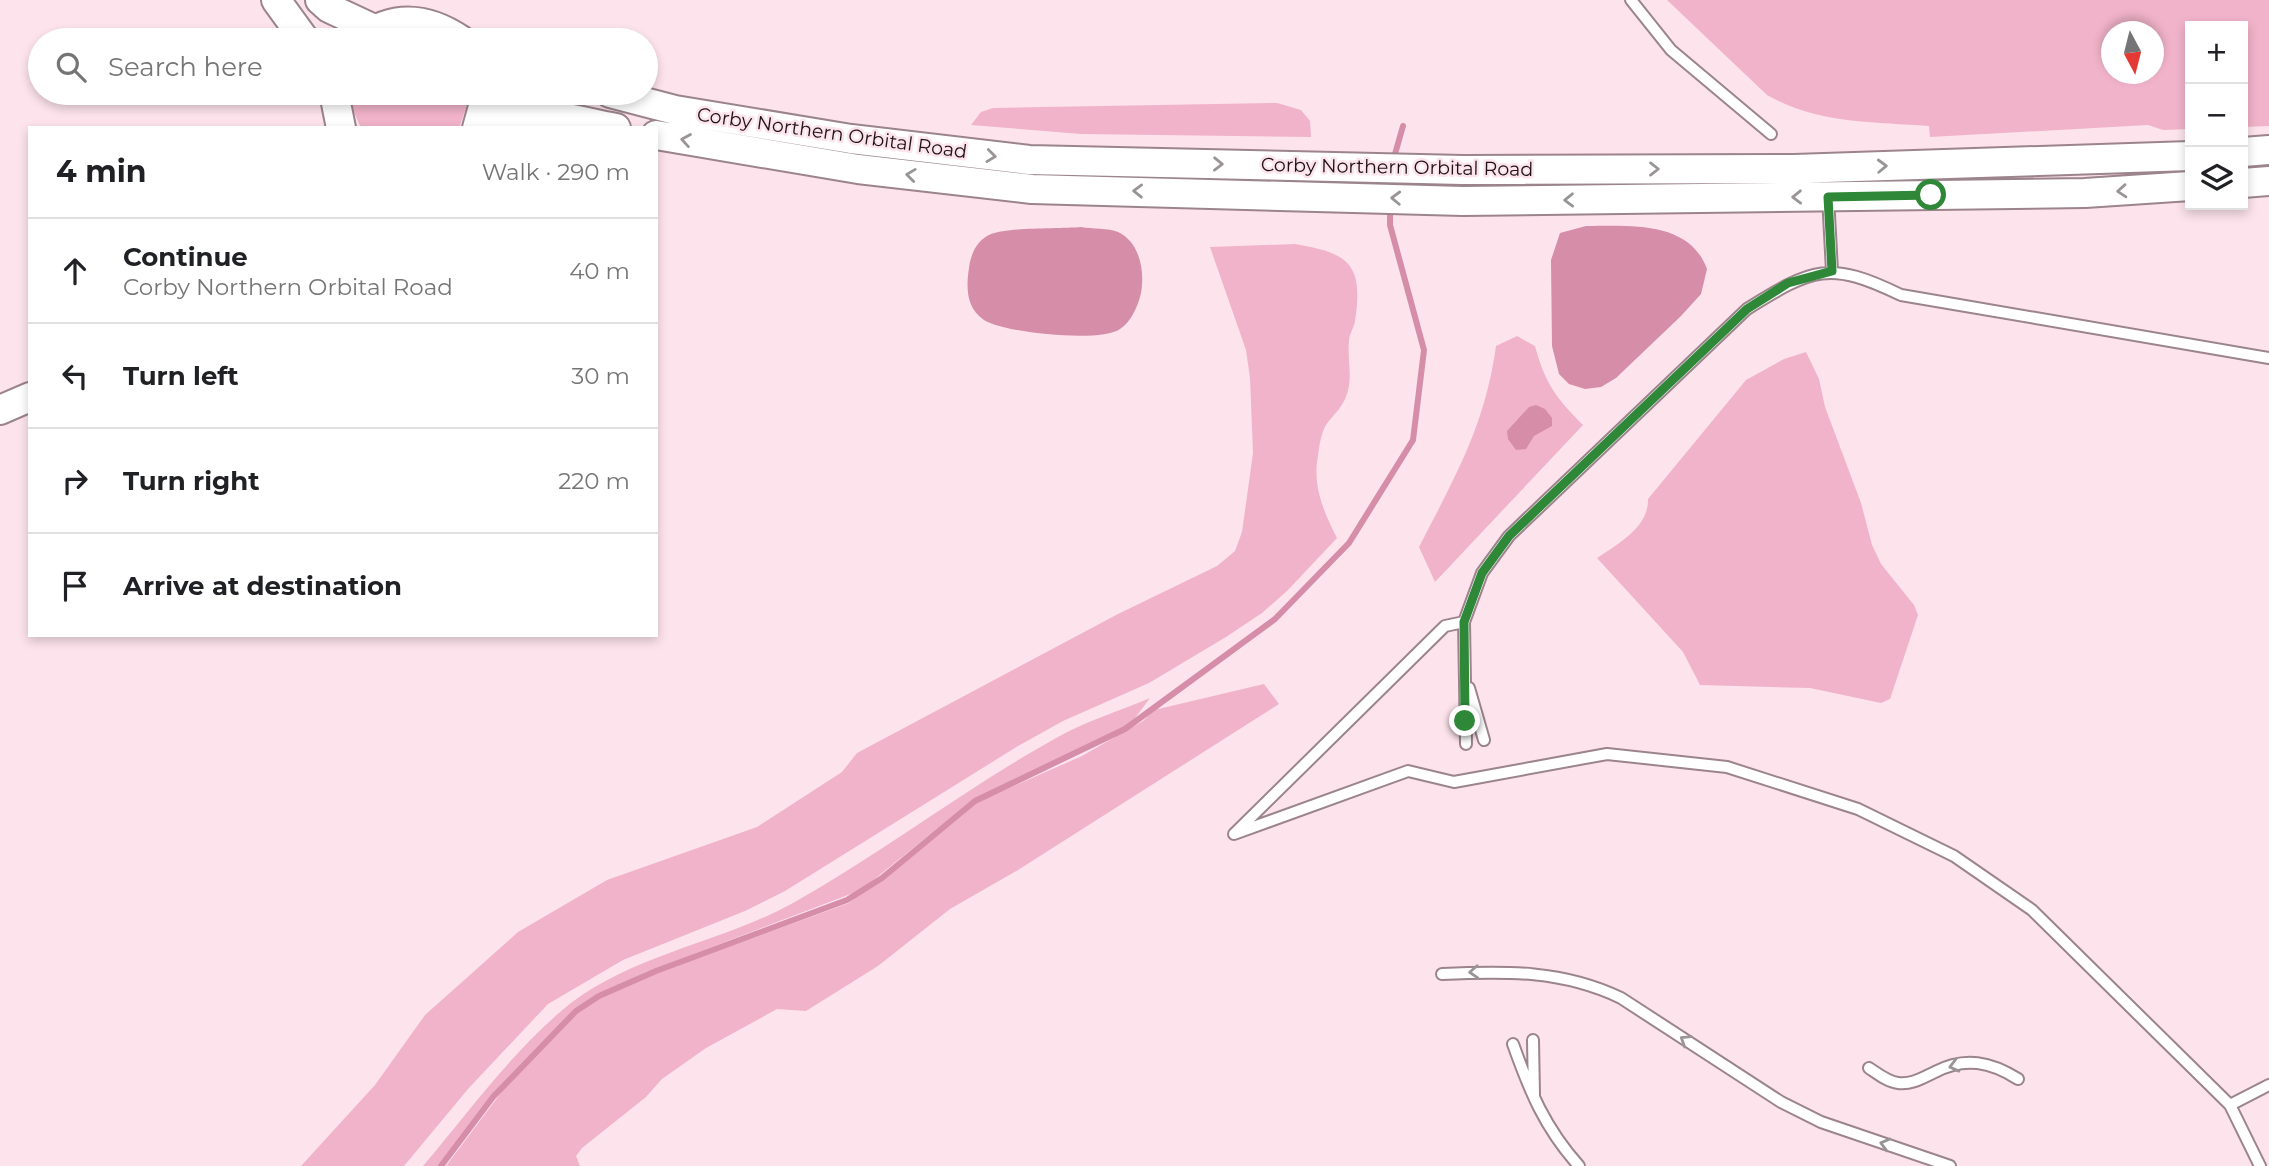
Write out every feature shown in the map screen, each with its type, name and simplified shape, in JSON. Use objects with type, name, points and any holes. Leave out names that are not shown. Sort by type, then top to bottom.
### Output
[{"type":"street","points":[[276,0],[296,28]]},
{"type":"street","points":[[320,0],[358,28]]},
{"type":"street","points":[[381,28],[397,21],[421,21],[442,28]]},
{"type":"street","points":[[336,105],[341,126]]},
{"type":"street","points":[[478,126],[482,105]]},
{"type":"street","name":"Corby Northern Orbital Road","points":[[656,105],[837,137],[1029,160],[1463,170],[1794,169],[2185,156]]},
{"type":"street","points":[[478,126],[500,115],[524,111],[605,126]]},
{"type":"street","name":"Corby Northern Orbital Road","points":[[658,135],[858,169],[1032,189],[1463,201],[2085,193],[2185,187]]},
{"type":"street","points":[[2248,152],[2269,150]]},
{"type":"street","points":[[2248,183],[2269,181]]},
{"type":"street","points":[[0,410],[28,398]]},
{"type":"lane","points":[[1631,0],[1671,50],[1771,134]]},
{"type":"lane","points":[[1828,197],[1832,271]]},
{"type":"lane","points":[[1465,744],[1464,622],[1482,573],[1509,536],[1747,309],[1788,283],[1832,271],[1863,277],[1901,295],[2269,358]]},
{"type":"lane","points":[[1464,622],[1445,626],[1234,834],[1408,771],[1454,782],[1608,754],[1727,767],[1858,810],[1954,856],[2032,910],[2230,1105],[2260,1166]]},
{"type":"lane","points":[[1465,675],[1484,740]]},
{"type":"lane","points":[[1442,974],[1534,972],[1593,985],[1621,998],[1781,1102],[1821,1122],[1950,1166]]},
{"type":"lane","points":[[1533,1040],[1535,1104]]},
{"type":"lane","points":[[1513,1044],[1535,1104],[1562,1147],[1579,1166]]},
{"type":"lane","points":[[1869,1068],[1898,1083],[1923,1079],[1959,1063],[1979,1062],[1997,1066],[2018,1079]]},
{"type":"lane","points":[[2230,1105],[2269,1085]]},
{"type":"shaded area","points":[[1667,0],[2269,0],[2269,126],[2248,127],[2248,21],[2185,21],[2185,129],[2163,130],[2148,125],[1930,137],[1929,126],[1845,120],[1805,112],[1767,95]]},
{"type":"shaded area","points":[[1277,103],[1301,110],[1310,121],[1311,137],[1081,134],[971,125],[981,112],[993,108]]},
{"type":"shaded area","points":[[352,105],[467,105],[460,126],[360,126]]},
{"type":"shaded area","points":[[1586,226],[1638,227],[1672,234],[1687,242],[1698,253],[1707,269],[1701,294],[1681,316],[1616,378],[1601,387],[1585,389],[1569,384],[1559,374],[1552,346],[1551,260],[1560,233]]},
{"type":"shaded area","points":[[1081,227],[1118,232],[1136,250],[1141,267],[1141,293],[1134,313],[1124,326],[1110,333],[1094,335],[1052,335],[995,325],[978,315],[969,297],[968,282],[971,257],[982,240],[991,234],[1010,230]]},
{"type":"shaded area","points":[[1295,244],[1328,252],[1348,264],[1357,286],[1357,301],[1349,338],[1349,387],[1343,403],[1324,428],[1317,467],[1320,499],[1337,538],[1287,591],[1262,613],[1226,637],[1149,683],[1063,721],[1018,746],[785,891],[745,911],[623,960],[548,1004],[468,1089],[404,1166],[301,1166],[375,1085],[425,1015],[518,932],[607,880],[757,827],[842,772],[857,753],[1118,614],[1217,566],[1235,551],[1242,532],[1253,453],[1250,378],[1246,350],[1210,247]]},
{"type":"shaded area","points":[[1517,336],[1535,346],[1553,389],[1583,425],[1435,582],[1419,547],[1467,450],[1484,401],[1496,346]]},
{"type":"shaded area","points":[[1806,352],[1819,379],[1825,407],[1861,503],[1872,545],[1881,564],[1914,605],[1918,615],[1890,699],[1881,703],[1810,688],[1700,685],[1683,652],[1597,558],[1623,541],[1638,526],[1647,509],[1648,499],[1746,380],[1784,359]]},
{"type":"shaded area","points":[[1536,405],[1545,409],[1552,418],[1552,426],[1534,436],[1526,449],[1516,450],[1508,439],[1507,431],[1529,407]]},
{"type":"shaded area","points":[[1264,684],[1279,704],[1018,870],[950,909],[878,966],[806,1011],[777,1009],[706,1048],[662,1079],[646,1097],[582,1148],[576,1156],[580,1166],[446,1166],[518,1070],[579,1011],[601,998],[665,970],[849,903],[977,802],[1082,756],[1143,721],[1154,710]]},
{"type":"shaded area","points":[[1150,698],[1135,718],[1121,729],[969,803],[861,890],[644,973],[576,1008],[491,1096],[439,1166],[423,1166],[488,1086],[523,1048],[560,1012],[586,993],[643,963],[735,929],[793,903],[860,863],[1024,756],[1080,726]]},
{"type":"waterway","points":[[1393,161],[1403,126]]},
{"type":"waterway","points":[[441,1166],[493,1097],[576,1011],[599,996],[656,971],[847,900],[882,878],[975,801],[1125,729],[1275,619],[1349,543],[1413,440],[1424,350],[1390,225],[1390,207]]},
{"type":"route","points":[[1465,721],[1464,622],[1482,573],[1509,536],[1747,309],[1788,283],[1832,271],[1828,197],[1931,195]]}]
